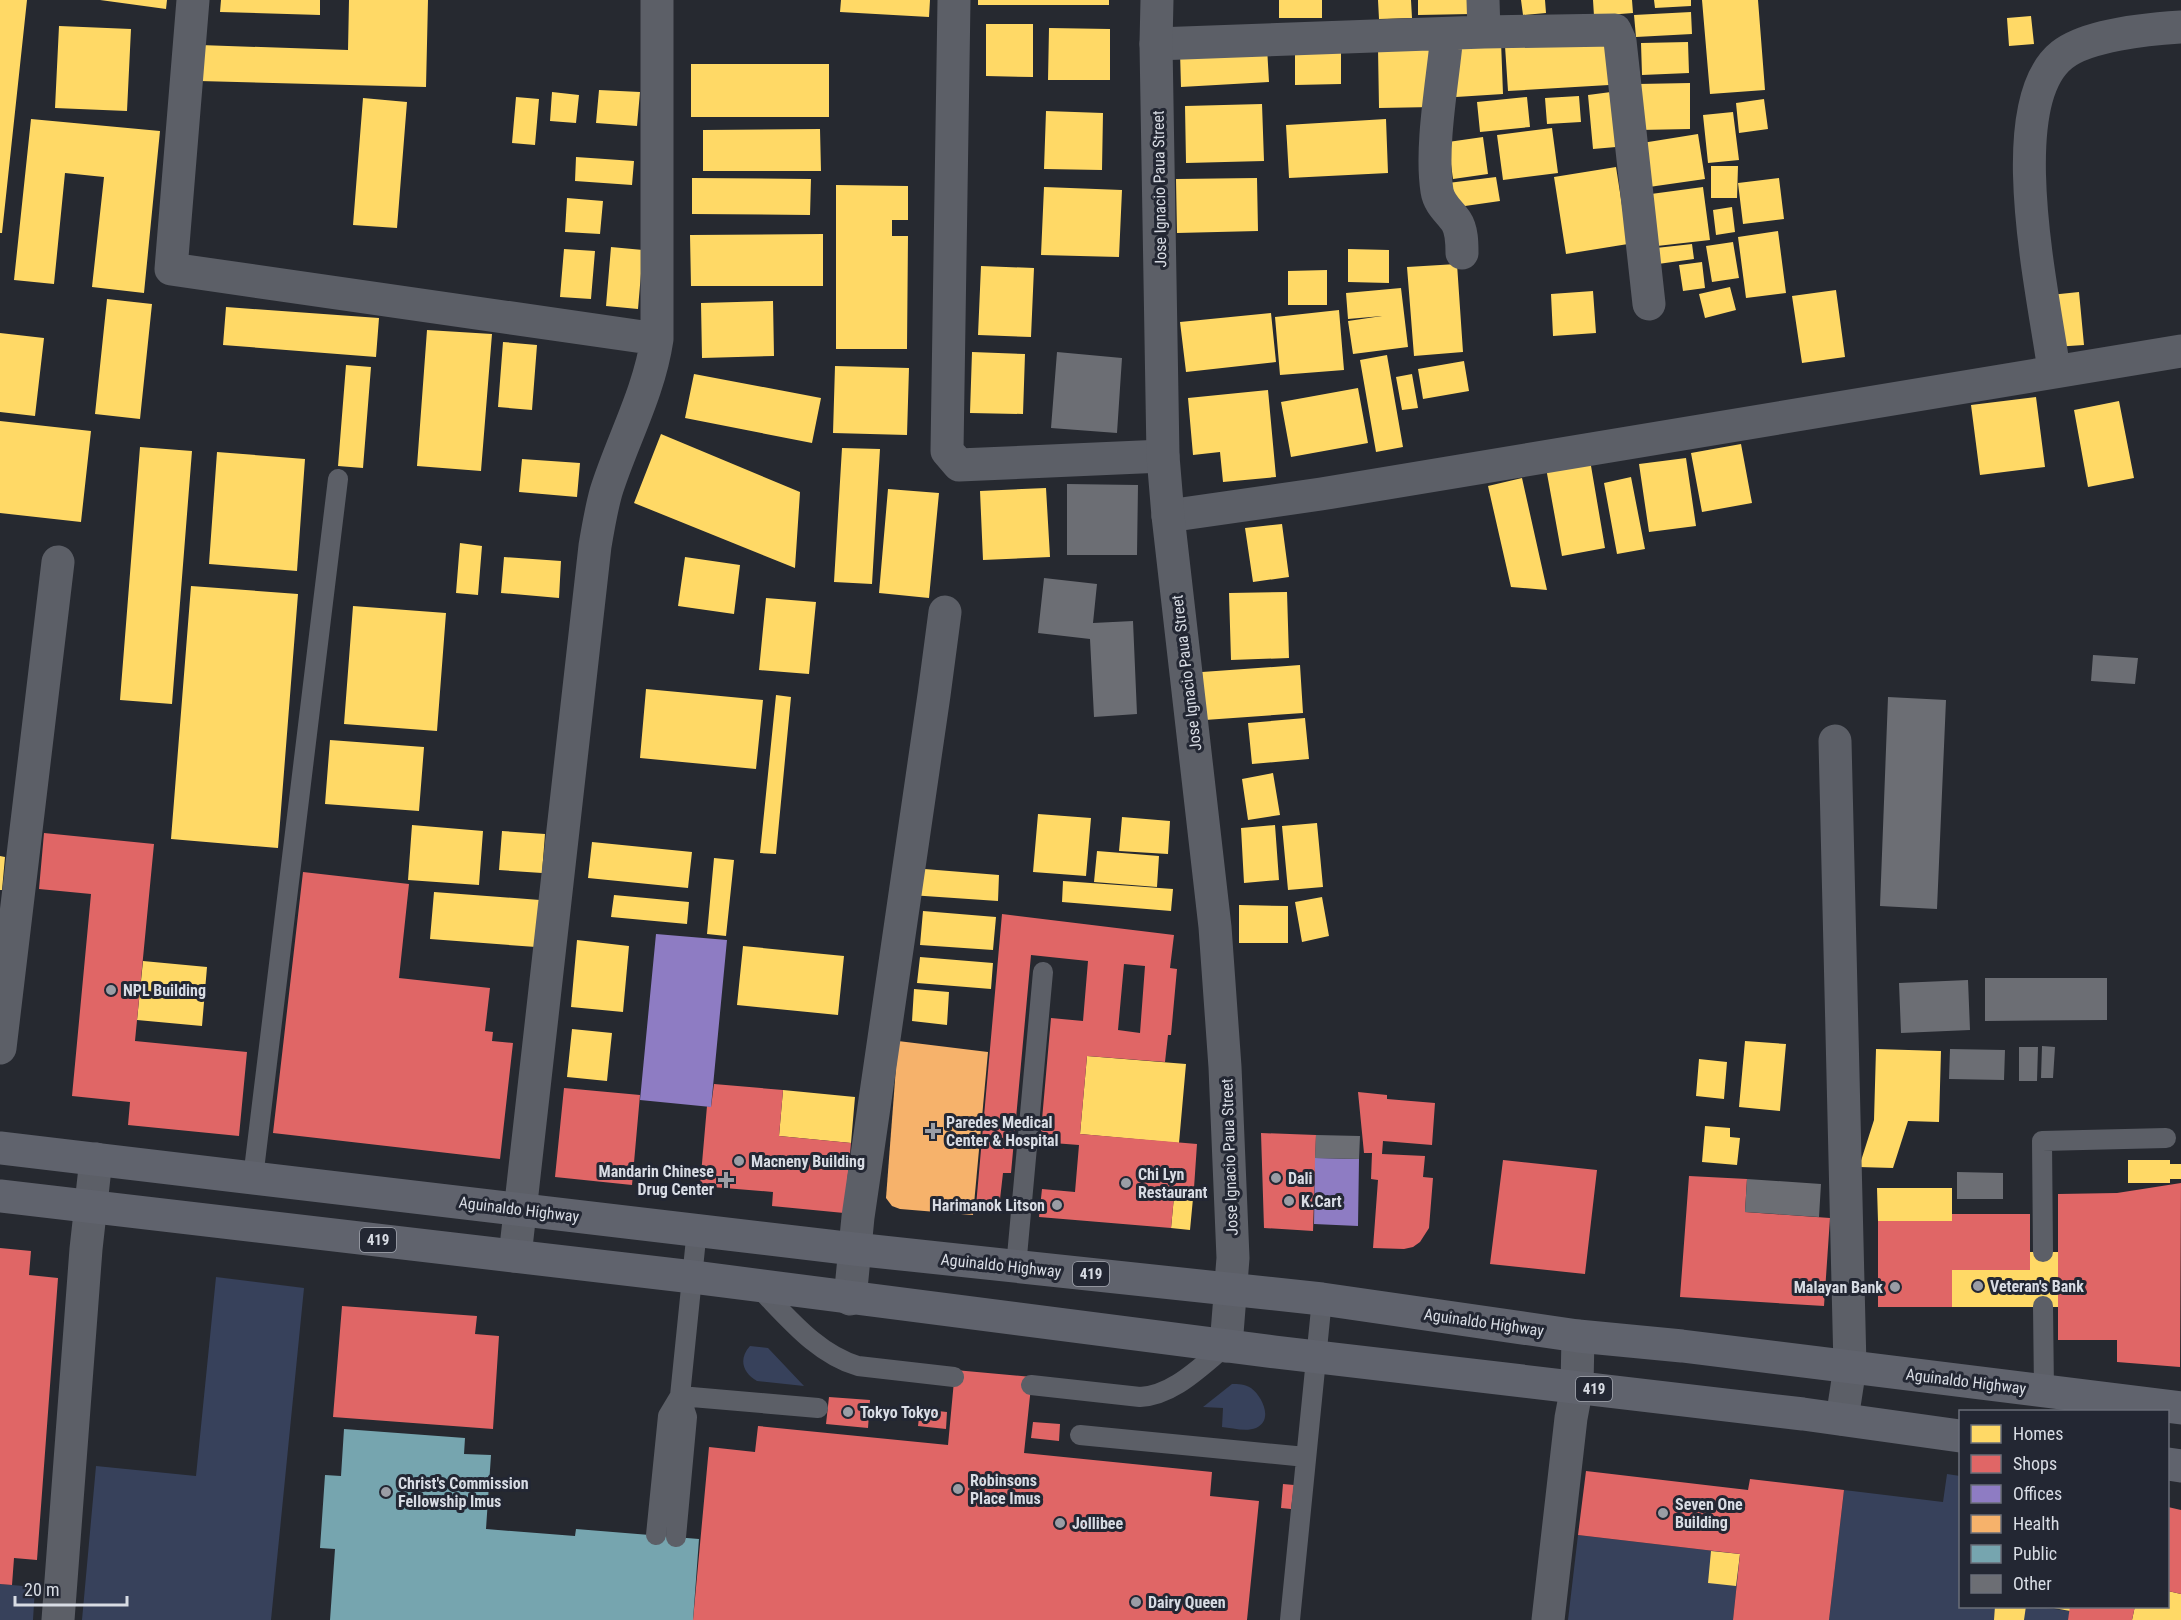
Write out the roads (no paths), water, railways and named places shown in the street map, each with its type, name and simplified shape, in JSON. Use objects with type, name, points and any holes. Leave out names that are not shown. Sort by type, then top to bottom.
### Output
[{"type":"highway","name":"Aguinaldo Highway","points":[[0,1148],[855,1249],[1232,1288],[1578,1336],[1682,1346],[2181,1408]]},
{"type":"highway","name":"419","points":[[0,1196],[693,1277],[850,1299],[1226,1346],[1577,1386],[1959,1436]]},
{"type":"street","points":[[194,0],[171,269],[657,339]]},
{"type":"street","points":[[515,1256],[599,517],[653,364],[657,339],[657,0]]},
{"type":"street","points":[[954,0],[947,451],[959,465],[1163,456]]},
{"type":"street","name":"Jose Ignacio Paua Street","points":[[1157,0],[1163,456],[1215,927],[1231,1181],[1232,1288],[1226,1346]]},
{"type":"street","points":[[1483,0],[1484,32]]},
{"type":"street","points":[[2054,371],[2032,222],[2031,126],[2037,99],[2050,68],[2062,55],[2078,46],[2099,39],[2181,27]]},
{"type":"street","points":[[1156,44],[1484,32],[1615,30],[1620,41],[1649,304]]},
{"type":"street","points":[[1448,34],[1437,134],[1436,179],[1440,201],[1457,223],[1462,242],[1462,253]]},
{"type":"street","points":[[1168,516],[1321,494],[2181,351]]},
{"type":"street","points":[[0,1048],[58,562]]},
{"type":"street","points":[[850,1299],[855,1249],[945,612]]},
{"type":"street","points":[[1835,741],[1850,1367],[1842,1419]]},
{"type":"street","points":[[58,1620],[90,1205],[96,1159]]},
{"type":"street","points":[[1548,1620],[1571,1418],[1577,1386],[1578,1336]]},
{"type":"lane","points":[[253,1178],[338,479]]},
{"type":"lane","points":[[1016,1267],[1043,972]]},
{"type":"lane","points":[[2043,1252],[2042,1141],[2166,1138]]},
{"type":"lane","points":[[676,1537],[687,1418],[680,1396],[696,1229]]},
{"type":"lane","points":[[756,1285],[806,1335],[843,1362],[858,1366],[954,1377]]},
{"type":"lane","points":[[1290,1620],[1322,1299]]},
{"type":"lane","points":[[2043,1306],[2044,1391]]},
{"type":"lane","points":[[1030,1385],[1140,1397],[1153,1396],[1190,1376],[1226,1346]]},
{"type":"lane","points":[[680,1396],[818,1408]]},
{"type":"lane","points":[[656,1535],[668,1416],[680,1396]]},
{"type":"lane","points":[[1080,1435],[1306,1457]]},
{"type":"place","name":"NPL Building","points":[[111,990]]},
{"type":"place","name":"Paredes Medical Center & Hospital","points":[[933,1131]]},
{"type":"place","name":"Macneny Building","points":[[739,1161]]},
{"type":"place","name":"Dali","points":[[1276,1178]]},
{"type":"place","name":"Mandarin Chinese Drug Center","points":[[726,1180]]},
{"type":"place","name":"Chi Lyn Restaurant","points":[[1126,1183]]},
{"type":"place","name":"K.Cart","points":[[1289,1201]]},
{"type":"place","name":"Harimanok Litson","points":[[1057,1205]]},
{"type":"place","name":"Veteran's Bank","points":[[1978,1286]]},
{"type":"place","name":"Malayan Bank","points":[[1895,1287]]},
{"type":"place","name":"Tokyo Tokyo","points":[[848,1412]]},
{"type":"place","name":"Robinsons Place Imus","points":[[958,1489]]},
{"type":"place","name":"Christ's Commission Fellowship Imus","points":[[386,1492]]},
{"type":"place","name":"Seven One Building","points":[[1663,1513]]},
{"type":"place","name":"Jollibee","points":[[1060,1523]]},
{"type":"place","name":"Dairy Queen","points":[[1136,1602]]}]
